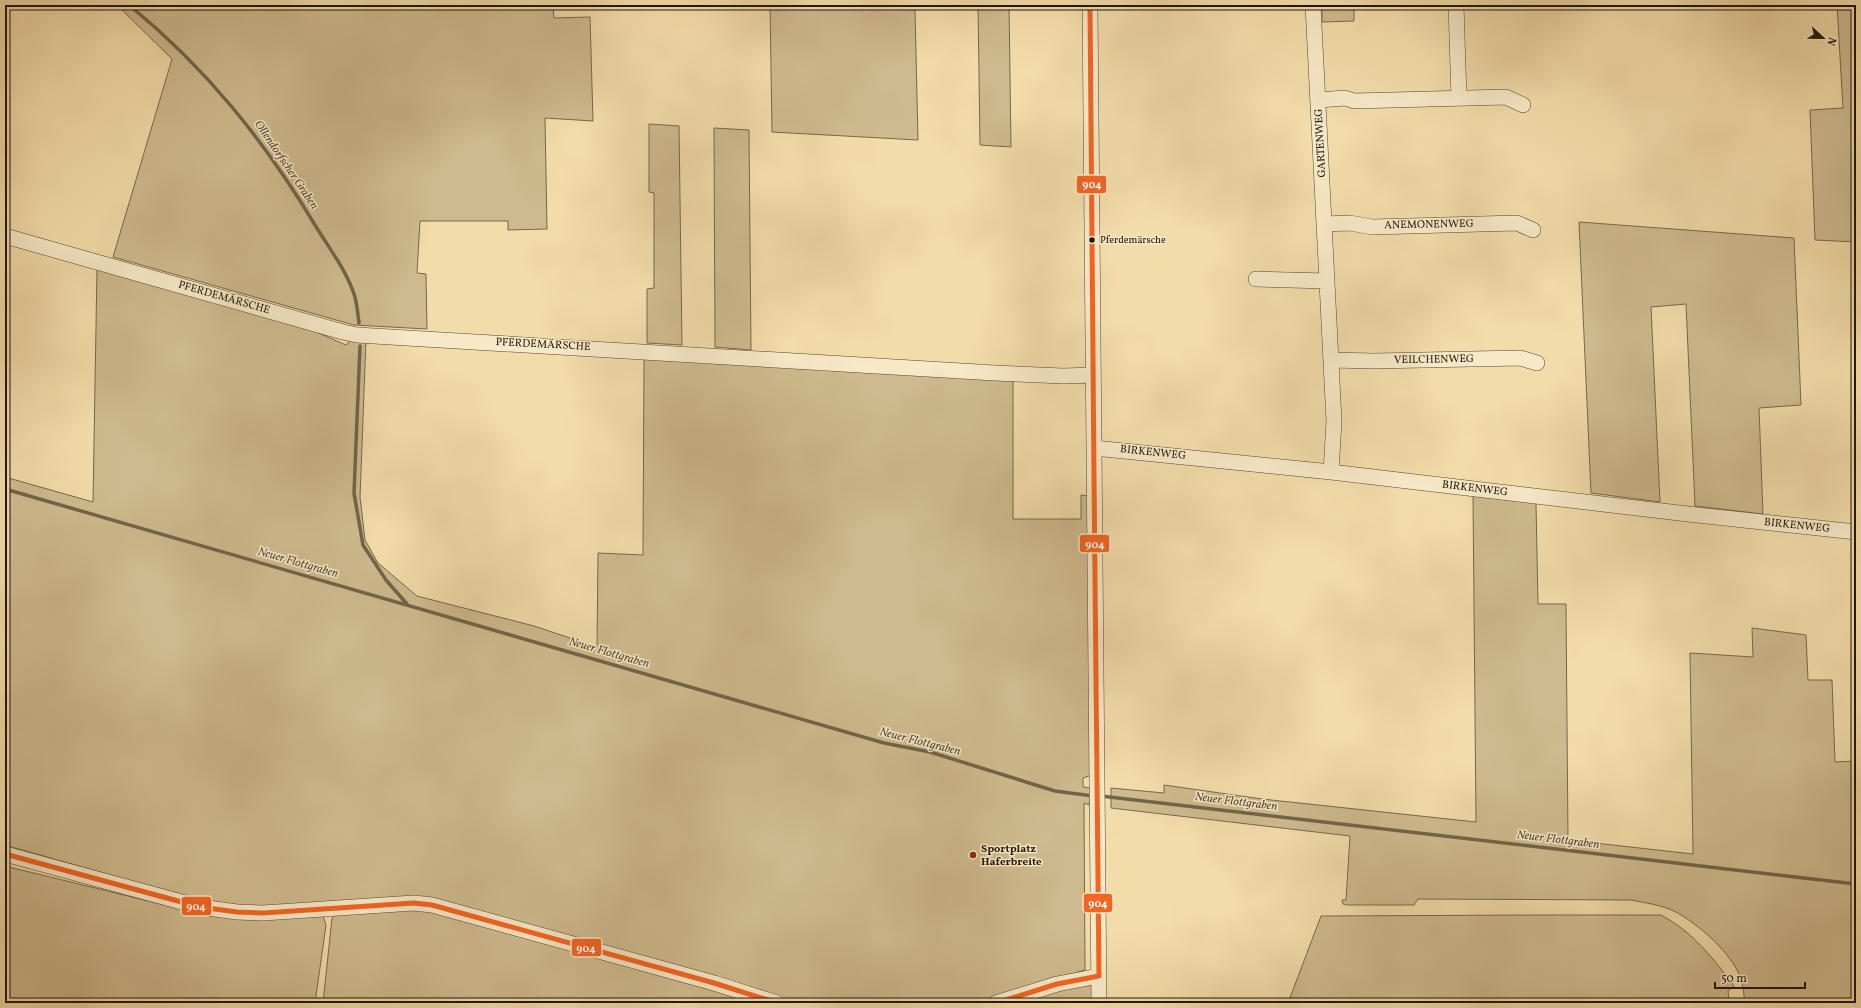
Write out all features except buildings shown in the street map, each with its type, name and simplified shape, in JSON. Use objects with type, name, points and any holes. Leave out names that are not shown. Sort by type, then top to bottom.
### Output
[{"type":"street","points":[[1090,5],[1099,1003]]},
{"type":"street","name":"GARTENWEG","points":[[1313,5],[1334,430],[1331,472]]},
{"type":"street","points":[[1456,5],[1459,98]]},
{"type":"street","points":[[1318,100],[1345,98],[1354,101],[1506,97],[1523,105]]},
{"type":"street","name":"ANEMONENWEG","points":[[1324,224],[1350,223],[1372,227],[1517,223],[1533,230]]},
{"type":"street","name":"PFERDEMÄRSCHE","points":[[5,236],[343,332],[357,334],[995,373],[1063,376],[1093,375]]},
{"type":"street","points":[[1256,279],[1327,281]]},
{"type":"street","name":"VEILCHENWEG","points":[[1331,360],[1374,361],[1520,358],[1537,362]]},
{"type":"street","name":"BIRKENWEG","points":[[1094,448],[1331,472],[1856,532]]},
{"type":"street","points":[[5,854],[193,906],[237,912],[263,913],[414,903],[432,905],[714,983],[777,1003]]},
{"type":"street","points":[[996,1003],[1057,984],[1099,976]]},
{"type":"shaded area","points":[[117,5],[553,5],[554,18],[590,17],[593,121],[545,118],[547,229],[508,230],[508,221],[420,221],[417,273],[426,274],[427,329],[354,325],[113,257],[172,59]]},
{"type":"shaded area","points":[[770,5],[818,9],[819,5],[854,5],[854,7],[915,10],[918,140],[772,132]]},
{"type":"shaded area","points":[[978,5],[1009,5],[1011,147],[980,145]]},
{"type":"shaded area","points":[[1322,5],[1354,5],[1354,21],[1322,22]]},
{"type":"shaded area","points":[[1837,5],[1856,5],[1856,242],[1815,240],[1810,110],[1843,108]]},
{"type":"shaded area","points":[[649,124],[679,126],[682,345],[647,343],[647,289],[654,288],[654,193],[649,192]]},
{"type":"shaded area","points":[[714,128],[749,130],[751,350],[715,347]]},
{"type":"shaded area","points":[[1579,222],[1794,238],[1801,405],[1759,408],[1763,514],[1695,506],[1686,304],[1651,307],[1660,502],[1591,493]]},
{"type":"shaded area","points":[[97,268],[305,327],[346,345],[352,339],[366,340],[360,497],[365,540],[378,563],[417,596],[534,626],[597,647],[598,553],[643,555],[644,357],[1013,380],[1013,519],[1081,519],[1081,495],[1089,496],[1091,774],[1083,778],[1083,787],[1091,788],[1089,805],[1084,803],[1085,970],[976,1003],[790,1003],[732,985],[439,902],[253,909],[194,899],[5,845],[5,477],[93,502]]},
{"type":"shaded area","points":[[1473,496],[1536,503],[1538,604],[1566,604],[1568,840],[1693,854],[1690,653],[1753,657],[1752,628],[1806,635],[1808,680],[1832,680],[1835,762],[1856,761],[1856,1003],[1745,1003],[1741,979],[1737,969],[1723,950],[1685,917],[1660,906],[1631,900],[1418,899],[1414,905],[1347,905],[1343,904],[1342,900],[1346,900],[1350,836],[1111,808],[1111,788],[1164,793],[1164,785],[1262,799],[1476,822]]},
{"type":"shaded area","points":[[5,866],[177,908],[323,916],[326,925],[315,1003],[5,1003]]},
{"type":"shaded area","points":[[416,906],[760,1003],[323,1003],[332,918],[336,914]]},
{"type":"shaded area","points":[[1661,915],[1673,922],[1702,946],[1734,986],[1728,991],[1729,1000],[1734,1003],[1288,1003],[1321,916]]},
{"type":"shaded area","points":[[1089,985],[1092,987],[1095,1003],[1007,1003],[1060,986]]},
{"type":"waterway","name":"Ollendorfscher Graben","points":[[129,5],[157,29],[208,80],[232,107],[275,164],[296,194],[343,269],[355,297],[359,323]]},
{"type":"waterway","name":"Ollendorfscher Graben","points":[[360,346],[354,493],[363,545],[386,580],[407,604]]},
{"type":"waterway","name":"Neuer Flottgraben","points":[[5,489],[884,743],[930,752],[1055,791],[1093,796]]},
{"type":"waterway","name":"Neuer Flottgraben","points":[[1101,796],[1856,884]]},
{"type":"transit line","name":"904","points":[[996,1003],[1057,984],[1099,976],[1090,5]]},
{"type":"transit line","name":"904","points":[[5,854],[200,907],[237,912],[263,913],[414,903],[432,905],[714,983],[777,1003]]},
{"type":"place","name":"Pferdemärsche","points":[[1092,240]]},
{"type":"place","name":"Sportplatz Haferbreite","points":[[973,855]]}]
